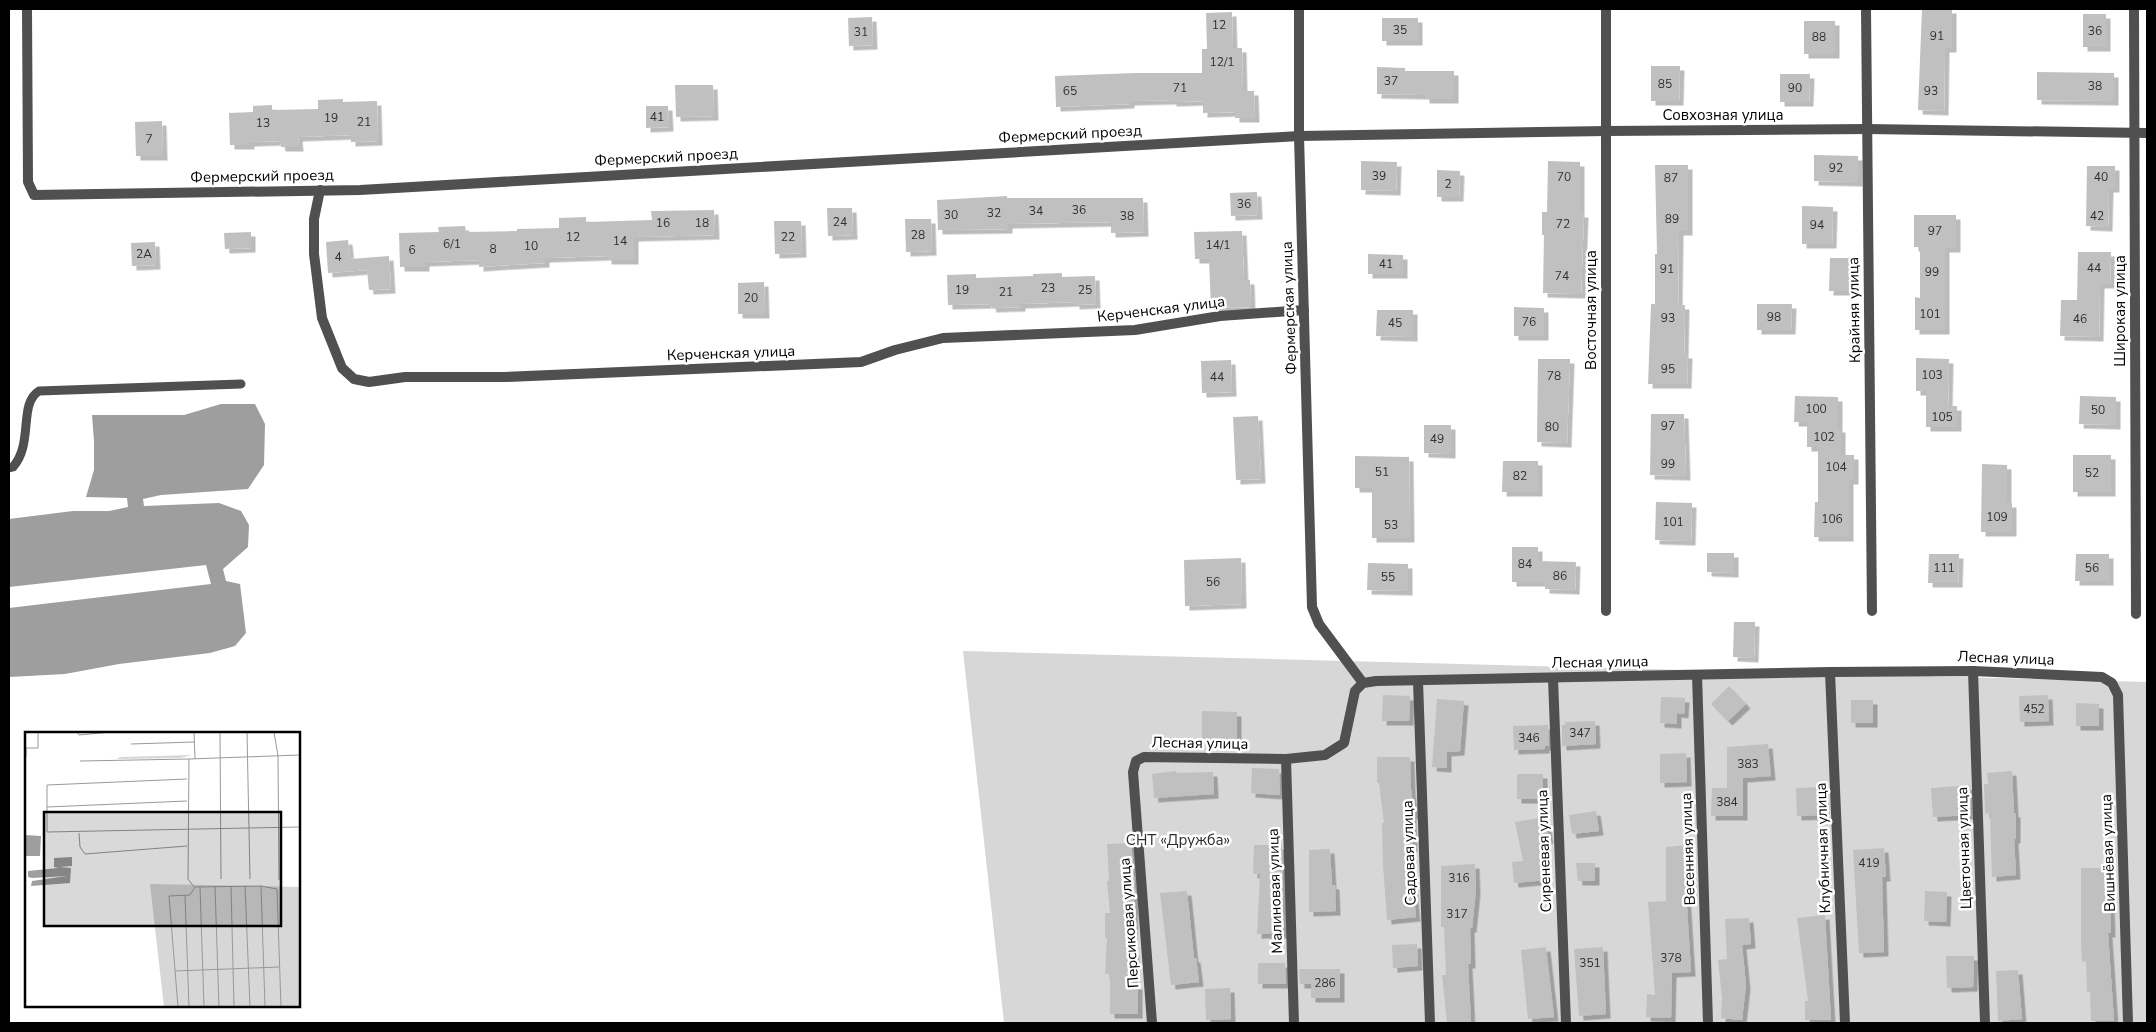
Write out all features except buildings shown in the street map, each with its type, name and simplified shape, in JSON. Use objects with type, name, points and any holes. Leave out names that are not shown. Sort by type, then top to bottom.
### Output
[{"type":"street","name":"Фермерский проезд","points":[[27,9],[28,182],[34,195],[360,190],[1299,136]]},
{"type":"street","name":"Фермерская улица","points":[[1299,9],[1299,136],[1312,607],[1319,624],[1363,683]]},
{"type":"street","name":"Восточная улица","points":[[1606,9],[1606,611]]},
{"type":"street","name":"Крайняя улица","points":[[1866,9],[1872,612]]},
{"type":"street","name":"Широкая улица","points":[[2134,9],[2136,614]]},
{"type":"street","name":"Совхозная улица","points":[[1299,136],[1607,131],[1867,130],[2147,133]]},
{"type":"street","name":"Керченская улица","points":[[320,190],[314,220],[314,254],[322,318],[342,368],[354,378],[369,382],[405,377],[505,377],[861,362],[895,350],[943,338],[1135,330],[1220,316],[1304,310]]},
{"type":"street","name":"Лесная улица","points":[[1136,761],[1144,757],[1286,759],[1324,755],[1344,743],[1355,691],[1363,683],[1376,681],[1974,671],[2102,677],[2112,683]]},
{"type":"street","name":"Цветочная улица","points":[[1974,671],[1985,1023]]},
{"type":"street","name":"Клубничная улица","points":[[1830,672],[1845,1023]]},
{"type":"street","name":"Весенняя улица","points":[[1697,675],[1708,1023]]},
{"type":"street","name":"Сиреневая улица","points":[[1553,678],[1566,1023]]},
{"type":"street","name":"Садовая улица","points":[[1418,681],[1430,1023]]},
{"type":"street","name":"Вишнёвая улица","points":[[2112,683],[2118,695],[2128,1023]]},
{"type":"street","name":"Малиновая улица","points":[[1286,759],[1294,1023]]},
{"type":"street","name":"Персиковая улица","points":[[1136,761],[1133,772],[1152,1023]]},
{"type":"lane","points":[[9,468],[13,467],[20,458],[25,443],[28,402],[31,396],[39,391],[241,384]]},
{"type":"green space","name":"СНТ «Дружба»","points":[[963,651],[2147,682],[2147,1023],[1004,1023]]},
{"type":"shaded area","points":[[221,404],[255,404],[265,424],[264,465],[248,489],[161,495],[143,499],[144,506],[219,503],[241,511],[249,525],[248,547],[223,569],[226,581],[240,584],[246,633],[235,646],[210,653],[119,664],[65,674],[9,677],[9,608],[211,584],[206,565],[9,587],[9,519],[73,511],[109,511],[128,507],[127,498],[86,497],[94,470],[92,415],[184,415]]}]
